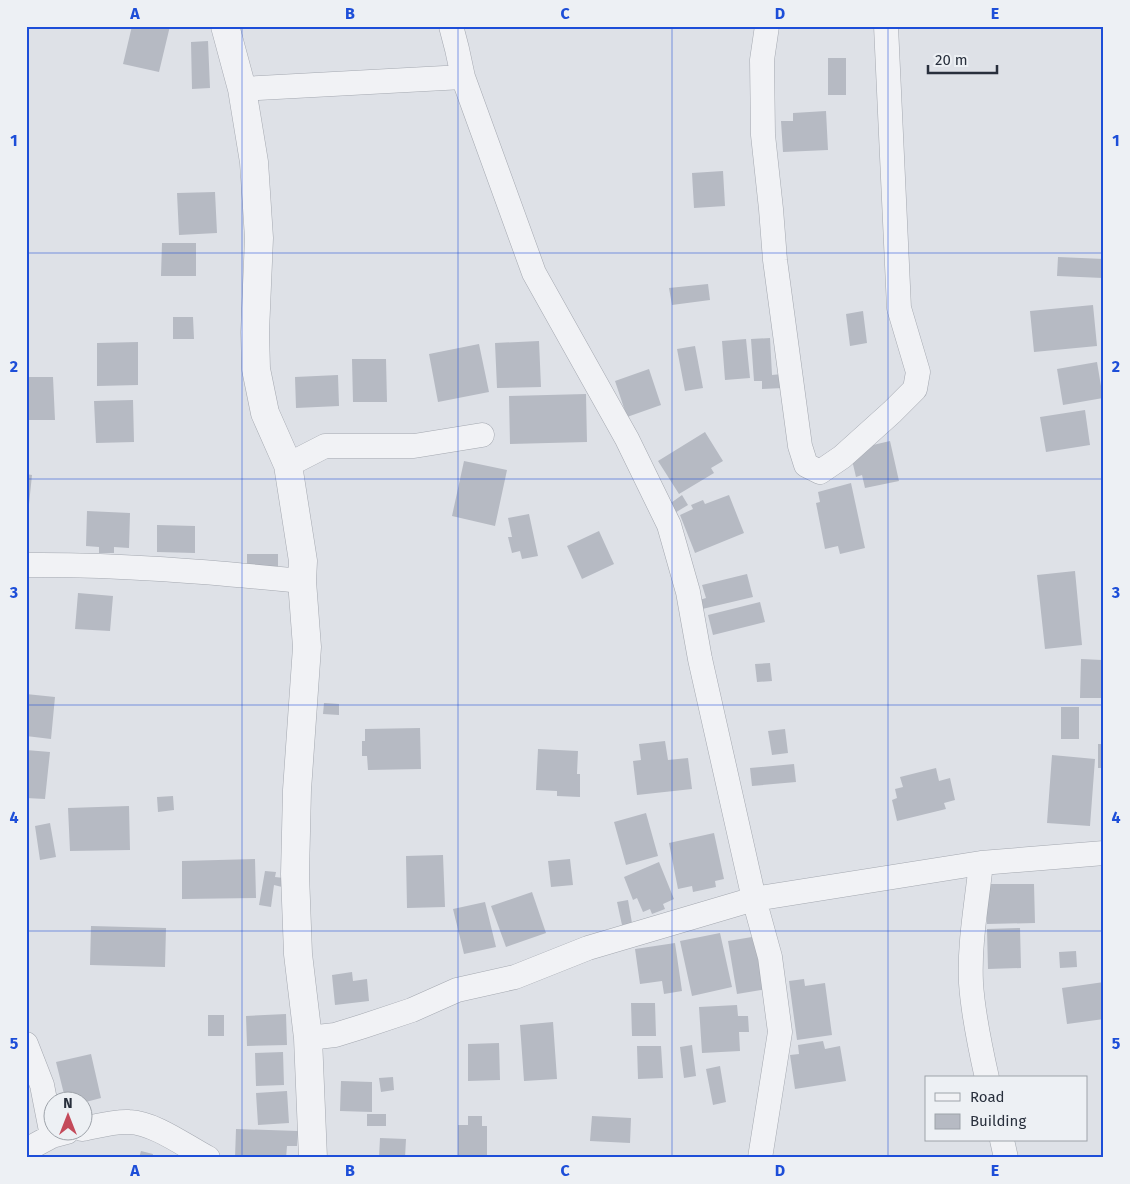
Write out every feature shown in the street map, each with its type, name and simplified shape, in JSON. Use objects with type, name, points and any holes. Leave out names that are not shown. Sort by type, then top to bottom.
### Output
[{"type":"street","points":[[225,26],[242,89],[254,162],[259,238],[255,332],[256,369],[265,413],[288,465],[303,561],[302,581],[307,647],[297,790],[295,874],[298,954],[308,1038],[313,1158]]},
{"type":"street","points":[[451,26],[463,77],[534,273],[627,439],[669,524],[688,592],[700,659],[754,899],[770,957],[780,1032],[760,1158]]},
{"type":"street","points":[[767,26],[762,60],[763,135],[775,260],[800,446],[806,465],[820,472],[842,457],[892,412],[914,389],[918,372],[899,308],[886,26]]},
{"type":"street","points":[[242,89],[463,77]]},
{"type":"street","points":[[288,465],[324,446],[414,446],[482,435]]},
{"type":"street","points":[[26,565],[170,570],[302,581]]},
{"type":"street","points":[[308,1038],[335,1035],[364,1026],[412,1010],[457,990],[515,977],[588,948],[754,899],[981,863],[1104,853]]},
{"type":"street","points":[[981,863],[972,942],[971,982],[980,1048],[987,1076]]},
{"type":"street","points":[[26,1044],[44,1092]]},
{"type":"street","points":[[92,1127],[107,1123],[130,1122],[149,1126],[208,1158]]},
{"type":"street","points":[[26,1150],[44,1142]]},
{"type":"street","points":[[1002,1142],[1006,1158]]},
{"type":"building","points":[[132,26],[170,26],[159,72],[123,64]]},
{"type":"building","points":[[208,41],[210,88],[192,89],[191,42]]},
{"type":"building","points":[[828,58],[846,58],[846,95],[828,95]]},
{"type":"building","points":[[826,111],[828,150],[783,152],[781,121],[793,121],[793,113]]},
{"type":"building","points":[[723,171],[725,206],[694,208],[692,173]]},
{"type":"building","points":[[215,192],[217,233],[179,235],[177,193]]},
{"type":"building","points":[[162,243],[196,243],[196,276],[161,276]]},
{"type":"building","points":[[1058,257],[1104,259],[1103,278],[1057,276]]},
{"type":"building","points":[[708,284],[710,300],[672,305],[669,288]]},
{"type":"building","points":[[1093,305],[1097,346],[1034,352],[1030,311]]},
{"type":"building","points":[[863,311],[867,343],[850,346],[846,314]]},
{"type":"building","points":[[173,317],[193,317],[194,339],[173,339]]},
{"type":"building","points":[[770,338],[772,375],[782,374],[783,388],[762,389],[762,381],[754,381],[751,339]]},
{"type":"building","points":[[746,339],[750,378],[725,380],[722,341]]},
{"type":"building","points":[[539,341],[541,387],[497,388],[495,343]]},
{"type":"building","points":[[138,342],[138,385],[97,386],[97,343]]},
{"type":"building","points":[[479,344],[489,392],[438,402],[429,354]]},
{"type":"building","points":[[695,346],[703,388],[685,391],[677,349]]},
{"type":"building","points":[[352,359],[386,359],[387,402],[353,402]]},
{"type":"building","points":[[1097,362],[1103,398],[1063,405],[1057,369]]},
{"type":"building","points":[[649,369],[661,405],[627,417],[615,381]]},
{"type":"building","points":[[338,375],[339,406],[296,408],[295,377]]},
{"type":"building","points":[[26,377],[53,377],[55,420],[26,420]]},
{"type":"building","points":[[586,394],[587,442],[510,444],[509,396]]},
{"type":"building","points":[[133,400],[134,442],[96,443],[94,401]]},
{"type":"building","points":[[1085,410],[1090,445],[1046,452],[1040,417]]},
{"type":"building","points":[[705,432],[723,461],[711,468],[714,473],[679,494],[658,461]]},
{"type":"building","points":[[890,441],[899,481],[865,488],[862,475],[856,477],[852,460],[858,459],[856,449]]},
{"type":"building","points":[[464,461],[507,470],[495,526],[452,516]]},
{"type":"building","points":[[26,474],[32,475],[28,514],[26,514]]},
{"type":"building","points":[[851,483],[865,548],[840,554],[838,546],[825,549],[816,503],[820,502],[818,492]]},
{"type":"building","points":[[682,495],[688,505],[673,514],[668,505]]},
{"type":"building","points":[[729,495],[744,533],[695,553],[680,515],[693,509],[691,505],[703,500],[705,504]]},
{"type":"building","points":[[87,511],[130,513],[129,548],[114,547],[114,553],[99,553],[99,547],[86,546]]},
{"type":"building","points":[[529,514],[538,556],[522,559],[520,551],[512,553],[508,537],[512,537],[508,518]]},
{"type":"building","points":[[157,525],[195,526],[195,553],[157,552]]},
{"type":"building","points":[[599,531],[614,564],[582,579],[567,546]]},
{"type":"building","points":[[247,554],[278,554],[278,567],[247,568]]},
{"type":"building","points":[[1075,571],[1082,645],[1045,649],[1037,575]]},
{"type":"building","points":[[747,574],[753,597],[698,610],[696,601],[706,598],[702,585]]},
{"type":"building","points":[[78,593],[113,596],[110,631],[75,629]]},
{"type":"building","points":[[760,602],[765,622],[713,635],[708,615]]},
{"type":"building","points":[[1081,659],[1102,660],[1101,698],[1080,698]]},
{"type":"building","points":[[770,663],[772,681],[757,682],[755,664]]},
{"type":"building","points":[[26,694],[55,697],[51,739],[26,736]]},
{"type":"building","points":[[324,703],[339,704],[339,715],[323,714]]},
{"type":"building","points":[[1061,707],[1079,707],[1079,739],[1061,739]]},
{"type":"building","points":[[420,728],[421,769],[368,770],[367,756],[362,756],[362,741],[365,741],[365,729]]},
{"type":"building","points":[[785,729],[788,753],[772,755],[768,731]]},
{"type":"building","points":[[665,741],[668,760],[688,758],[692,789],[637,795],[633,761],[641,760],[639,744]]},
{"type":"building","points":[[1098,744],[1104,744],[1104,768],[1098,768]]},
{"type":"building","points":[[538,749],[578,751],[577,774],[580,774],[580,797],[557,796],[557,791],[536,790]]},
{"type":"building","points":[[26,750],[50,752],[45,799],[26,798]]},
{"type":"building","points":[[1052,755],[1095,759],[1090,826],[1047,823]]},
{"type":"building","points":[[794,764],[796,782],[752,786],[750,768]]},
{"type":"building","points":[[936,768],[939,781],[950,778],[955,800],[944,803],[946,809],[897,821],[892,800],[897,798],[895,789],[903,787],[900,777]]},
{"type":"building","points":[[173,796],[174,810],[158,812],[157,797]]},
{"type":"building","points":[[129,806],[130,850],[70,851],[68,808]]},
{"type":"building","points":[[646,813],[658,856],[626,865],[614,822]]},
{"type":"building","points":[[50,823],[56,857],[40,860],[35,826]]},
{"type":"building","points":[[714,833],[724,879],[715,881],[716,887],[693,892],[692,886],[678,889],[669,843]]},
{"type":"building","points":[[443,855],[445,907],[407,908],[406,856]]},
{"type":"building","points":[[255,859],[256,898],[182,899],[182,861]]},
{"type":"building","points":[[570,859],[573,885],[551,887],[548,861]]},
{"type":"building","points":[[659,862],[674,899],[663,904],[665,909],[652,914],[650,909],[643,912],[637,898],[633,900],[624,877]]},
{"type":"building","points":[[265,871],[276,872],[275,877],[284,878],[282,887],[274,885],[271,907],[259,905]]},
{"type":"building","points":[[986,884],[1034,884],[1035,923],[987,924]]},
{"type":"building","points":[[532,892],[546,933],[506,947],[491,906]]},
{"type":"building","points":[[628,900],[632,923],[622,925],[617,902]]},
{"type":"building","points":[[485,902],[496,947],[464,954],[453,909]]},
{"type":"building","points":[[91,926],[166,928],[165,967],[90,965]]},
{"type":"building","points":[[1020,928],[1021,968],[988,969],[987,929]]},
{"type":"building","points":[[720,933],[732,987],[692,996],[680,941]]},
{"type":"building","points":[[758,936],[767,989],[737,994],[728,941]]},
{"type":"building","points":[[675,943],[682,991],[664,994],[662,981],[640,984],[635,949]]},
{"type":"building","points":[[1076,951],[1077,967],[1060,968],[1059,952]]},
{"type":"building","points":[[352,972],[353,981],[367,979],[369,1001],[335,1005],[332,975]]},
{"type":"building","points":[[804,979],[805,986],[825,983],[832,1035],[797,1040],[789,981]]},
{"type":"building","points":[[1104,982],[1104,1019],[1067,1024],[1062,988]]},
{"type":"building","points":[[631,1003],[655,1003],[656,1036],[632,1036]]},
{"type":"building","points":[[737,1005],[738,1016],[748,1016],[749,1032],[739,1032],[740,1051],[702,1053],[699,1007]]},
{"type":"building","points":[[286,1014],[287,1045],[247,1046],[246,1016]]},
{"type":"building","points":[[208,1015],[224,1015],[224,1036],[208,1036]]},
{"type":"building","points":[[553,1022],[557,1079],[524,1081],[520,1025]]},
{"type":"building","points":[[823,1041],[825,1049],[840,1046],[846,1081],[795,1089],[790,1055],[799,1054],[798,1045]]},
{"type":"building","points":[[499,1043],[500,1080],[468,1081],[468,1044]]},
{"type":"building","points":[[692,1045],[696,1076],[684,1078],[680,1047]]},
{"type":"building","points":[[637,1046],[661,1046],[663,1078],[638,1079]]},
{"type":"building","points":[[283,1052],[284,1085],[256,1086],[255,1053]]},
{"type":"building","points":[[91,1054],[101,1098],[92,1100],[92,1092],[64,1092],[56,1062]]},
{"type":"building","points":[[720,1066],[726,1102],[713,1105],[706,1069]]},
{"type":"building","points":[[393,1077],[394,1090],[381,1092],[379,1078]]},
{"type":"building","points":[[341,1081],[372,1082],[372,1112],[340,1111]]},
{"type":"building","points":[[287,1091],[289,1123],[258,1125],[256,1093]]},
{"type":"building","points":[[367,1114],[386,1114],[386,1126],[367,1126]]},
{"type":"building","points":[[468,1116],[482,1116],[482,1126],[487,1126],[487,1158],[458,1158],[458,1125],[468,1125]]},
{"type":"building","points":[[592,1116],[631,1118],[630,1143],[590,1141]]},
{"type":"building","points":[[236,1129],[298,1131],[297,1146],[287,1146],[286,1158],[235,1158]]},
{"type":"building","points":[[380,1138],[406,1139],[405,1158],[379,1158]]},
{"type":"building","points":[[141,1151],[153,1154],[152,1158],[139,1158]]}]
